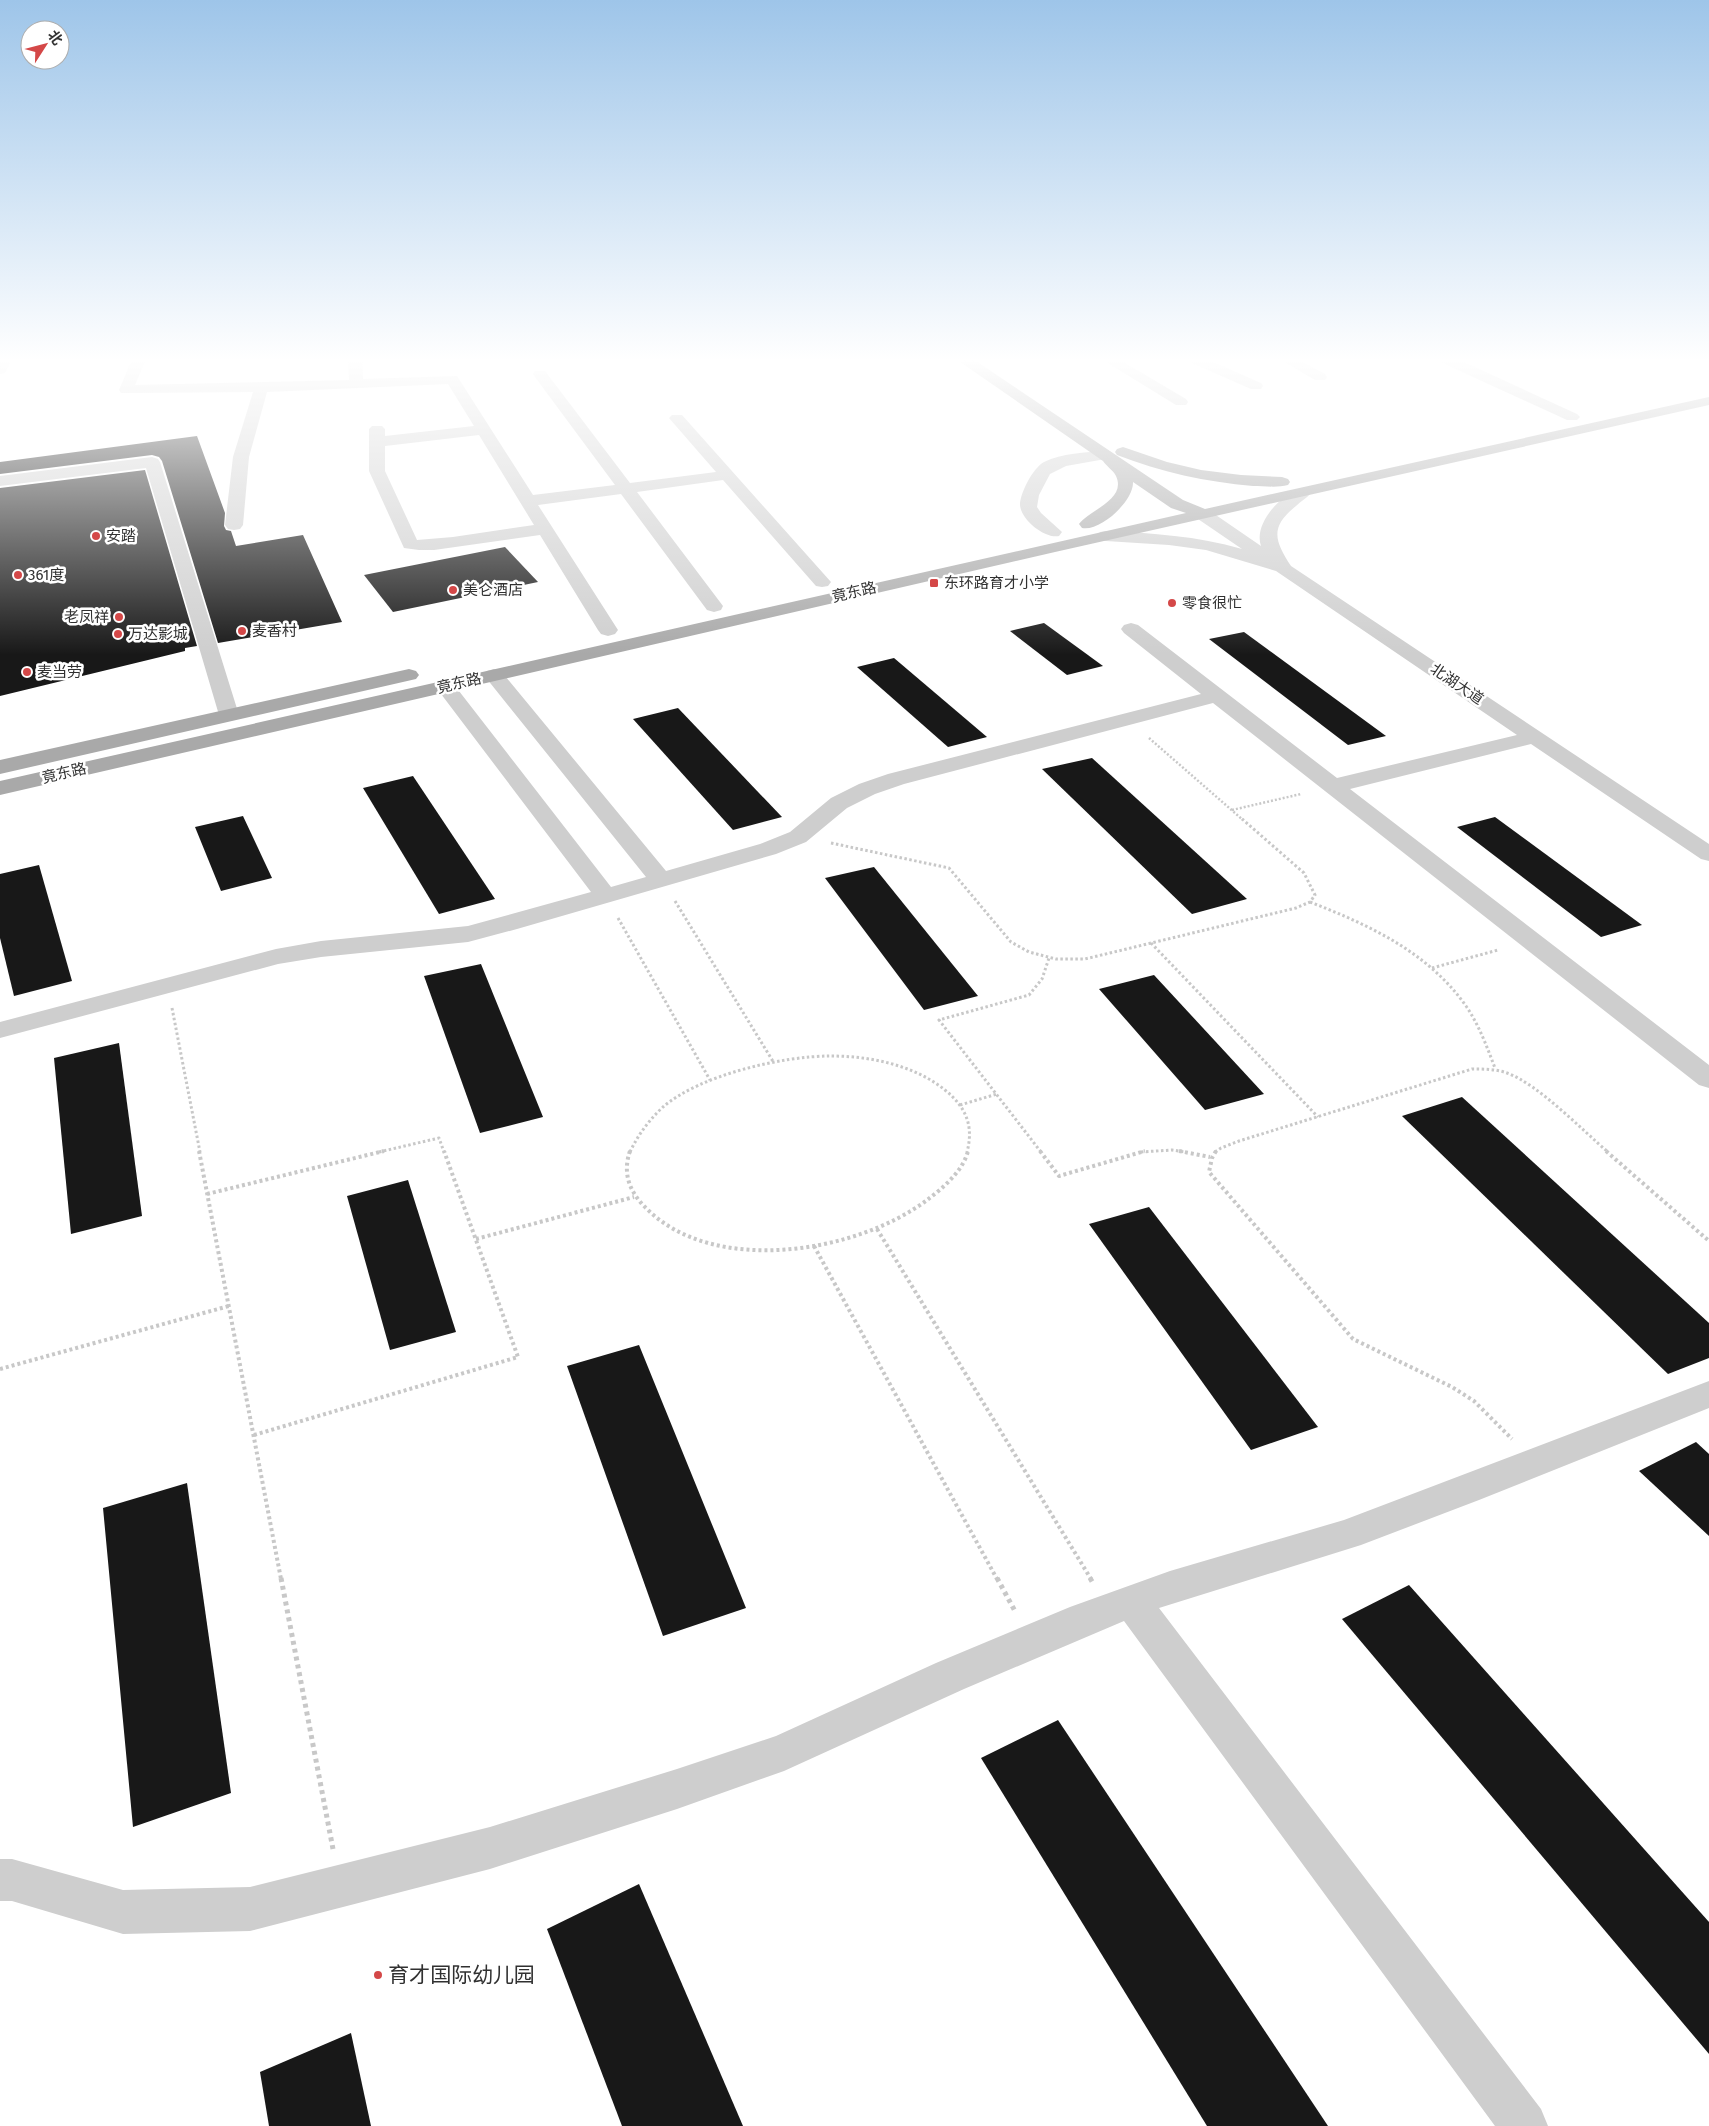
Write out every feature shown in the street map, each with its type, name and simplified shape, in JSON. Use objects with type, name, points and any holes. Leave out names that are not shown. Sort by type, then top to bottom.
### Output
[{"type":"main road","points":[[1088,524],[1115,503],[1125,489],[1125,478],[1106,456]]},
{"type":"main road","name":"北湖大道","points":[[1107,456],[1192,507]]},
{"type":"main road","name":"北湖大道","points":[[1128,456],[1192,507]]},
{"type":"main road","points":[[1135,456],[1182,472],[1225,479],[1282,482]]},
{"type":"main road","name":"竟东路","points":[[695,611],[1088,524],[1192,507],[1441,456]]},
{"type":"main road","name":"竟东路","points":[[0,788],[1106,536],[1192,507],[1282,482],[1302,485]]},
{"type":"main road","points":[[589,634],[627,626]]},
{"type":"main road","name":"竟东路","points":[[0,767],[424,671]]},
{"type":"street","points":[[234,525],[240,456]]},
{"type":"street","points":[[377,456],[377,471],[380,480],[410,544],[417,546],[436,544],[545,529]]},
{"type":"street","points":[[500,456],[608,630]]},
{"type":"street","points":[[602,456],[714,606]]},
{"type":"street","points":[[711,456],[822,582]]},
{"type":"street","points":[[1053,532],[1032,514],[1028,506],[1028,499],[1045,470],[1064,462],[1098,456]]},
{"type":"street","points":[[0,481],[152,462],[229,715]]},
{"type":"street","points":[[528,501],[727,475]]},
{"type":"street","points":[[1284,568],[1268,540],[1269,530],[1280,512],[1302,485]]},
{"type":"street","name":"北湖大道","points":[[1192,507],[1709,854]]},
{"type":"street","points":[[1106,536],[1150,538],[1206,545],[1233,551],[1284,568]]},
{"type":"street","points":[[1131,629],[1709,1080]]},
{"type":"street","points":[[494,675],[661,880]]},
{"type":"street","points":[[445,686],[606,896]]},
{"type":"street","points":[[0,1030],[276,956],[322,949],[468,934],[768,849],[798,837],[839,803],[867,788],[1218,696]]},
{"type":"street","points":[[1333,786],[1535,737]]},
{"type":"street","points":[[0,1880],[12,1880],[123,1912],[250,1909],[490,1848],[677,1789],[784,1752],[1031,1641],[1121,1605],[1170,1587],[1348,1534],[1534,1464],[1709,1394]]},
{"type":"street","points":[[1121,1605],[1524,2126]]},
{"type":"path","points":[[798,837],[948,868],[1011,942],[1024,951],[1062,960],[1085,959],[1296,908],[1310,902],[1315,895],[1304,873],[1128,719]]},
{"type":"path","points":[[1232,810],[1333,786]]},
{"type":"path","points":[[661,880],[774,1062]]},
{"type":"path","points":[[606,896],[710,1080]]},
{"type":"path","points":[[1310,902],[1374,929],[1411,952],[1432,968],[1467,1004],[1482,1033],[1495,1068]]},
{"type":"path","points":[[1432,968],[1531,941]]},
{"type":"path","points":[[1151,943],[1318,1117]]},
{"type":"path","points":[[1049,958],[1045,976],[1040,985],[1029,995],[939,1020],[1059,1176],[1146,1151],[1172,1150],[1210,1157]]},
{"type":"path","points":[[168,986],[341,1886]]},
{"type":"path","points":[[830,1056],[888,1062],[932,1080],[945,1090],[960,1105],[971,1130],[971,1145],[966,1159],[954,1176],[934,1195],[908,1214],[877,1229],[814,1246],[778,1249],[713,1245],[688,1238],[665,1227],[648,1213],[634,1197],[627,1178],[627,1159],[634,1141],[661,1109],[681,1095],[710,1080],[774,1062],[830,1056]]},
{"type":"path","points":[[1534,1464],[1494,1419],[1474,1401],[1452,1387],[1353,1339],[1219,1185],[1209,1172],[1210,1157],[1220,1148],[1318,1117],[1472,1069],[1495,1068],[1515,1076],[1536,1089],[1709,1241]]},
{"type":"path","points":[[960,1105],[996,1094]]},
{"type":"path","points":[[207,1194],[439,1138],[518,1357],[254,1435]]},
{"type":"path","points":[[476,1239],[634,1197]]},
{"type":"path","points":[[877,1229],[1121,1605]]},
{"type":"path","points":[[814,1246],[1031,1641]]},
{"type":"path","points":[[0,1369],[229,1306]]},
{"type":"building","points":[[44,456],[142,456],[0,474],[0,462]]},
{"type":"building","points":[[156,456],[204,456],[225,513],[224,526],[226,530],[231,531],[236,546],[303,535],[342,622],[218,643],[162,461]]},
{"type":"building","points":[[145,470],[197,646],[185,648],[185,651],[0,696],[0,488]]},
{"type":"building","points":[[505,547],[538,582],[393,612],[364,575]]},
{"type":"building","points":[[1044,623],[1103,666],[1067,675],[1010,631]]},
{"type":"building","points":[[1244,632],[1386,736],[1348,745],[1209,639]]},
{"type":"building","points":[[894,658],[987,737],[948,747],[857,667]]},
{"type":"building","points":[[678,708],[782,817],[733,830],[633,719]]},
{"type":"building","points":[[1092,758],[1247,899],[1192,914],[1042,769]]},
{"type":"building","points":[[413,776],[495,899],[439,914],[363,788]]},
{"type":"building","points":[[243,816],[272,878],[221,891],[195,827]]},
{"type":"building","points":[[1495,817],[1642,925],[1601,937],[1457,827]]},
{"type":"building","points":[[39,865],[72,981],[14,996],[0,938],[0,874]]},
{"type":"building","points":[[874,867],[978,996],[924,1010],[825,878]]},
{"type":"building","points":[[481,964],[543,1117],[480,1133],[424,976]]},
{"type":"building","points":[[1154,975],[1264,1094],[1205,1110],[1099,989]]},
{"type":"building","points":[[119,1043],[142,1216],[71,1234],[54,1058]]},
{"type":"building","points":[[1462,1097],[1709,1323],[1709,1358],[1668,1374],[1402,1116]]},
{"type":"building","points":[[408,1180],[456,1332],[390,1350],[347,1196]]},
{"type":"building","points":[[1149,1207],[1318,1427],[1251,1450],[1089,1224]]},
{"type":"building","points":[[639,1345],[746,1608],[663,1636],[567,1366]]},
{"type":"building","points":[[1696,1442],[1709,1454],[1709,1536],[1639,1471]]},
{"type":"building","points":[[187,1483],[231,1793],[133,1827],[103,1508]]},
{"type":"building","points":[[1409,1585],[1709,1922],[1709,2054],[1342,1619]]},
{"type":"building","points":[[1058,1720],[1328,2126],[1207,2126],[981,1758]]},
{"type":"building","points":[[639,1884],[743,2126],[622,2126],[547,1929]]},
{"type":"building","points":[[351,2033],[371,2126],[269,2126],[260,2072]]},
{"type":"place","name":"安踏","points":[[96,536]]},
{"type":"place","name":"361度","points":[[18,575]]},
{"type":"place","name":"东环路育才小学","points":[[934,583]]},
{"type":"place","name":"美仑酒店","points":[[453,590]]},
{"type":"place","name":"零食很忙","points":[[1172,603]]},
{"type":"place","name":"老凤祥","points":[[119,617]]},
{"type":"place","name":"麦香村","points":[[242,631]]},
{"type":"place","name":"万达影城","points":[[118,634]]},
{"type":"place","name":"麦当劳","points":[[27,672]]},
{"type":"place","name":"育才国际幼儿园","points":[[378,1975]]}]
